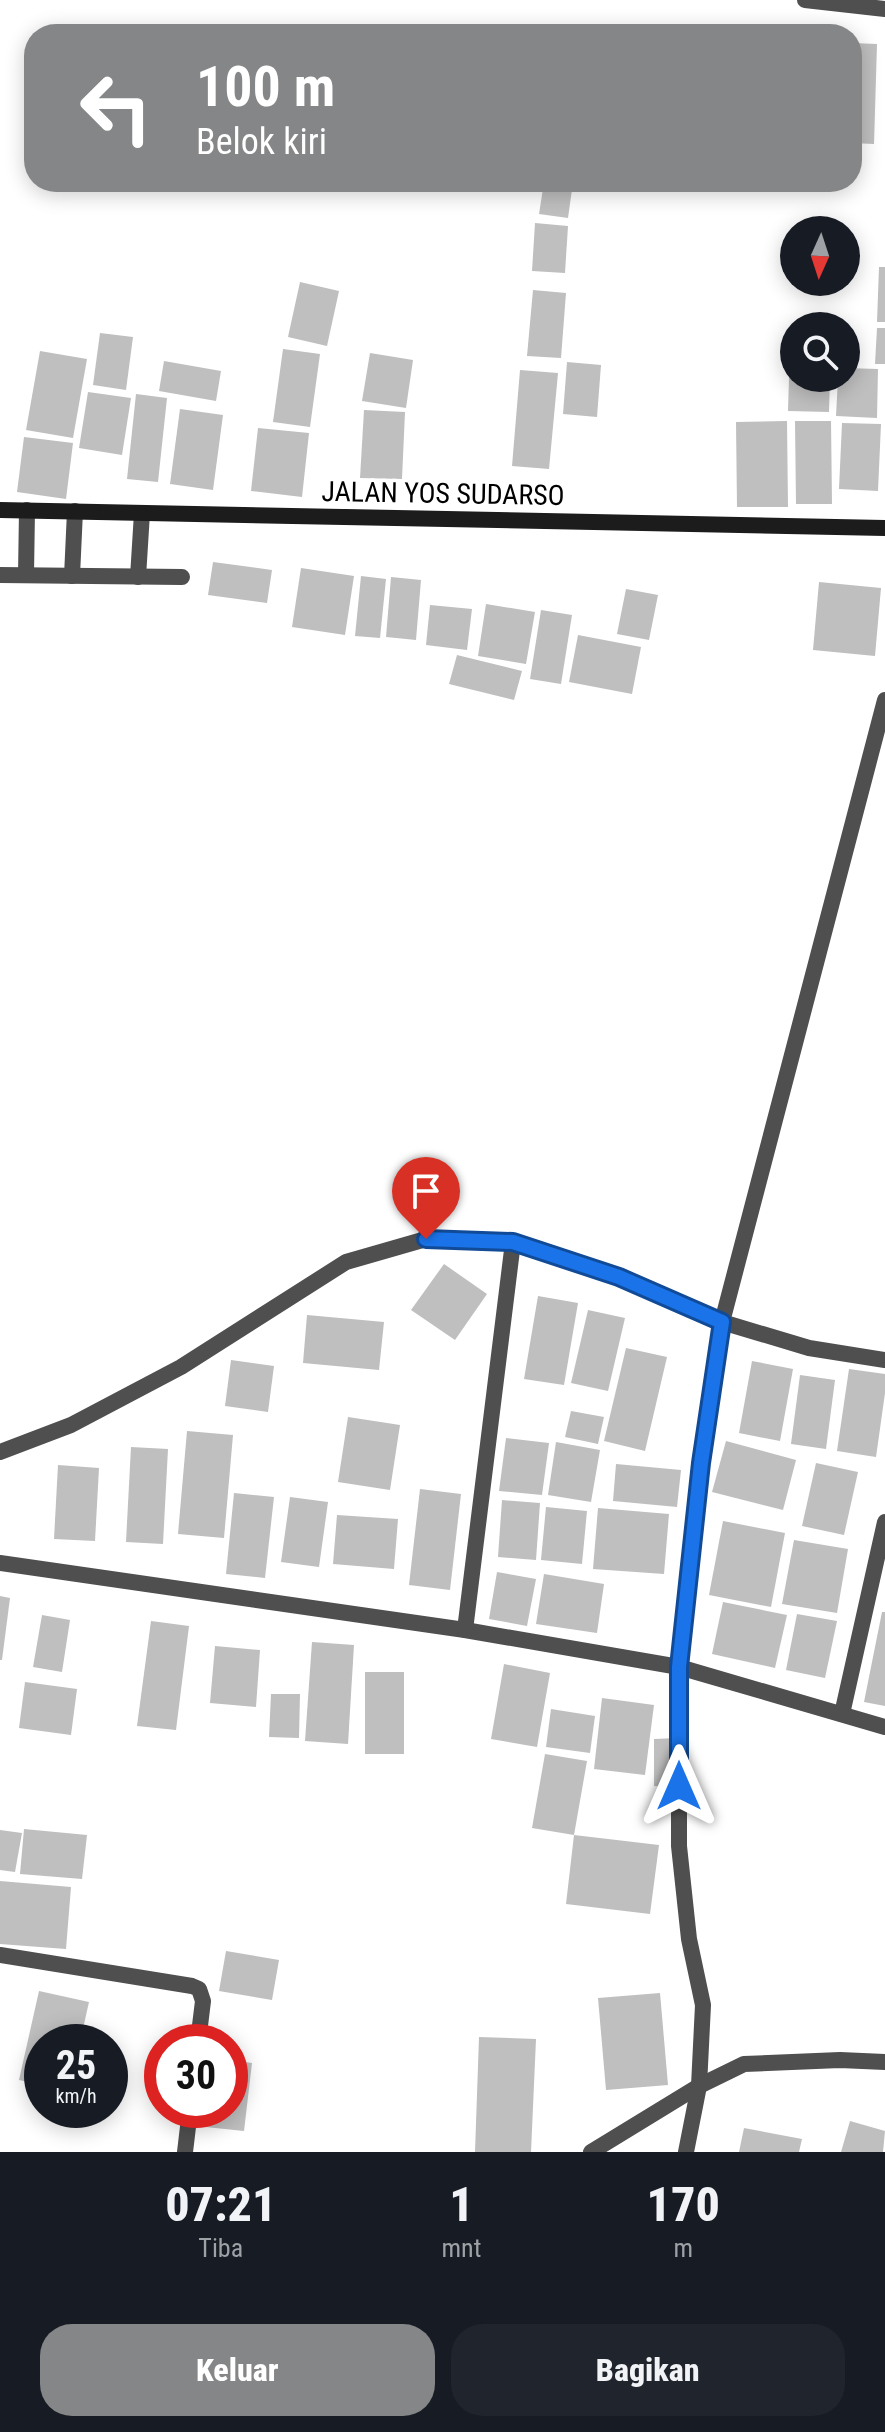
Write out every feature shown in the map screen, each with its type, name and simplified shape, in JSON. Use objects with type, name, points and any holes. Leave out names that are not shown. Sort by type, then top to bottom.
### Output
[{"type":"main road","name":"JALAN YOS SUDARSO","points":[[0,510],[885,528]]},
{"type":"street","points":[[805,0],[885,9]]},
{"type":"street","points":[[26,575],[27,510]]},
{"type":"street","points":[[72,576],[75,511]]},
{"type":"street","points":[[138,577],[142,513]]},
{"type":"street","points":[[0,575],[182,577]]},
{"type":"street","points":[[686,2152],[699,2086],[703,2005],[689,1939],[679,1846],[679,1667],[701,1463],[722,1322],[885,700]]},
{"type":"street","points":[[0,1452],[71,1425],[181,1367],[346,1262],[426,1239],[513,1242],[619,1277],[722,1322],[809,1348],[885,1360]]},
{"type":"street","points":[[465,1630],[513,1242]]},
{"type":"street","points":[[842,1714],[885,1522]]},
{"type":"street","points":[[0,1563],[465,1630],[679,1667],[885,1727]]},
{"type":"street","points":[[0,1955],[192,1986],[199,1989],[203,2001],[200,2024]]},
{"type":"street","points":[[591,2152],[699,2086],[744,2064],[828,2060],[885,2062]]},
{"type":"street","points":[[185,2152],[188,2128]]},
{"type":"building","points":[[862,43],[877,44],[874,144],[862,143]]},
{"type":"building","points":[[542,192],[572,192],[568,218],[539,214]]},
{"type":"building","points":[[535,223],[568,226],[565,273],[532,271]]},
{"type":"building","points":[[879,267],[885,267],[885,322],[877,322]]},
{"type":"building","points":[[300,282],[339,291],[327,346],[288,337]]},
{"type":"building","points":[[533,290],[566,293],[561,358],[527,356]]},
{"type":"building","points":[[877,328],[885,328],[885,364],[875,364]]},
{"type":"building","points":[[100,333],[133,337],[126,390],[93,385]]},
{"type":"building","points":[[283,349],[320,354],[310,427],[273,422]]},
{"type":"building","points":[[40,351],[87,359],[73,438],[26,430]]},
{"type":"building","points":[[370,353],[413,360],[406,408],[362,401]]},
{"type":"building","points":[[164,361],[221,371],[216,401],[159,391]]},
{"type":"building","points":[[567,362],[601,365],[597,417],[563,414]]},
{"type":"building","points":[[860,368],[878,369],[877,418],[836,416],[837,392],[860,392]]},
{"type":"building","points":[[520,370],[558,373],[549,469],[512,466]]},
{"type":"building","points":[[88,392],[131,398],[122,455],[79,448]]},
{"type":"building","points":[[789,392],[830,392],[829,412],[788,411]]},
{"type":"building","points":[[136,394],[167,398],[158,482],[127,479]]},
{"type":"building","points":[[180,409],[223,415],[213,490],[170,484]]},
{"type":"building","points":[[364,410],[405,412],[402,479],[360,478]]},
{"type":"building","points":[[787,421],[788,507],[737,507],[736,422]]},
{"type":"building","points":[[795,421],[831,421],[832,504],[796,504]]},
{"type":"building","points":[[842,423],[881,424],[878,491],[839,489]]},
{"type":"building","points":[[258,428],[309,433],[302,497],[251,491]]},
{"type":"building","points":[[24,437],[73,443],[66,499],[17,492]]},
{"type":"building","points":[[213,562],[272,570],[267,603],[208,595]]},
{"type":"building","points":[[301,568],[354,576],[345,635],[292,627]]},
{"type":"building","points":[[361,576],[386,579],[380,638],[355,636]]},
{"type":"building","points":[[391,577],[421,580],[416,640],[386,637]]},
{"type":"building","points":[[819,582],[881,588],[875,656],[813,650]]},
{"type":"building","points":[[626,589],[658,595],[649,640],[617,634]]},
{"type":"building","points":[[486,604],[535,612],[526,664],[478,656]]},
{"type":"building","points":[[430,605],[472,609],[467,650],[426,645]]},
{"type":"building","points":[[541,610],[572,615],[561,684],[530,679]]},
{"type":"building","points":[[578,635],[641,647],[632,694],[569,682]]},
{"type":"building","points":[[457,655],[522,671],[514,700],[449,684]]},
{"type":"building","points":[[444,1264],[487,1294],[455,1340],[411,1310]]},
{"type":"building","points":[[538,1296],[578,1303],[564,1385],[524,1379]]},
{"type":"building","points":[[588,1310],[625,1318],[608,1391],[571,1383]]},
{"type":"building","points":[[307,1315],[384,1322],[379,1370],[303,1363]]},
{"type":"building","points":[[626,1348],[667,1357],[645,1451],[604,1441]]},
{"type":"building","points":[[231,1360],[274,1366],[268,1412],[225,1406]]},
{"type":"building","points":[[752,1361],[793,1369],[780,1441],[739,1433]]},
{"type":"building","points":[[849,1369],[885,1374],[876,1457],[837,1451]]},
{"type":"building","points":[[800,1375],[835,1380],[826,1449],[791,1444]]},
{"type":"building","points":[[571,1411],[604,1417],[598,1444],[565,1437]]},
{"type":"building","points":[[348,1417],[400,1425],[390,1490],[338,1482]]},
{"type":"building","points":[[187,1431],[233,1435],[224,1538],[178,1534]]},
{"type":"building","points":[[506,1438],[549,1443],[542,1495],[499,1491]]},
{"type":"building","points":[[726,1441],[796,1460],[783,1510],[712,1492]]},
{"type":"building","points":[[556,1442],[600,1450],[591,1502],[548,1495]]},
{"type":"building","points":[[131,1447],[168,1449],[163,1544],[126,1542]]},
{"type":"building","points":[[816,1463],[858,1472],[844,1535],[802,1526]]},
{"type":"building","points":[[616,1464],[681,1470],[677,1507],[613,1501]]},
{"type":"building","points":[[58,1465],[99,1468],[95,1541],[54,1539]]},
{"type":"building","points":[[420,1489],[461,1494],[450,1590],[409,1585]]},
{"type":"building","points":[[234,1493],[274,1497],[265,1578],[226,1574]]},
{"type":"building","points":[[290,1497],[328,1502],[319,1567],[281,1562]]},
{"type":"building","points":[[502,1500],[540,1503],[536,1560],[498,1557]]},
{"type":"building","points":[[546,1507],[587,1511],[582,1564],[541,1560]]},
{"type":"building","points":[[598,1508],[669,1514],[664,1574],[593,1569]]},
{"type":"building","points":[[337,1515],[398,1519],[394,1569],[333,1564]]},
{"type":"building","points":[[723,1521],[785,1533],[771,1607],[709,1595]]},
{"type":"building","points":[[794,1540],[848,1549],[837,1613],[782,1604]]},
{"type":"building","points":[[497,1572],[536,1579],[527,1626],[489,1619]]},
{"type":"building","points":[[544,1574],[604,1584],[597,1633],[536,1624]]},
{"type":"building","points":[[0,1596],[10,1598],[2,1660],[0,1660]]},
{"type":"building","points":[[723,1602],[787,1615],[775,1668],[712,1654]]},
{"type":"building","points":[[882,1612],[885,1612],[885,1706],[864,1702]]},
{"type":"building","points":[[797,1614],[837,1621],[825,1678],[786,1670]]},
{"type":"building","points":[[42,1615],[70,1620],[62,1672],[33,1667]]},
{"type":"building","points":[[151,1621],[189,1626],[176,1730],[137,1726]]},
{"type":"building","points":[[312,1642],[354,1645],[348,1744],[305,1741]]},
{"type":"building","points":[[215,1646],[260,1650],[256,1707],[210,1703]]},
{"type":"building","points":[[504,1664],[550,1673],[537,1747],[491,1739]]},
{"type":"building","points":[[365,1672],[404,1672],[404,1754],[365,1754]]},
{"type":"building","points":[[25,1682],[77,1689],[71,1735],[19,1728]]},
{"type":"building","points":[[271,1694],[300,1694],[299,1738],[269,1737]]},
{"type":"building","points":[[602,1698],[654,1705],[645,1775],[594,1769]]},
{"type":"building","points":[[551,1709],[595,1716],[590,1753],[546,1747]]},
{"type":"building","points":[[678,1738],[678,1787],[654,1786],[654,1739]]},
{"type":"building","points":[[545,1754],[587,1761],[574,1835],[532,1828]]},
{"type":"building","points":[[24,1829],[87,1835],[82,1879],[20,1874]]},
{"type":"building","points":[[0,1830],[22,1833],[15,1872],[0,1870]]},
{"type":"building","points":[[574,1835],[659,1845],[650,1914],[566,1904]]},
{"type":"building","points":[[0,1881],[71,1887],[66,1949],[0,1944]]},
{"type":"building","points":[[226,1951],[279,1960],[272,2000],[219,1991]]},
{"type":"building","points":[[39,1991],[89,2002],[84,2024],[32,2024]]},
{"type":"building","points":[[660,1993],[668,2085],[606,2090],[598,1998]]},
{"type":"building","points":[[479,2037],[536,2039],[531,2152],[475,2152]]},
{"type":"building","points":[[24,2058],[24,2081],[19,2080]]},
{"type":"building","points":[[248,2062],[252,2063],[248,2097]]},
{"type":"building","points":[[850,2121],[885,2131],[883,2152],[841,2152]]},
{"type":"building","points":[[215,2128],[244,2128],[244,2131]]},
{"type":"building","points":[[744,2128],[802,2139],[799,2152],[739,2152]]},
{"type":"route","points":[[426,1239],[513,1242],[619,1277],[722,1322],[701,1463],[679,1667],[679,1786]]}]
